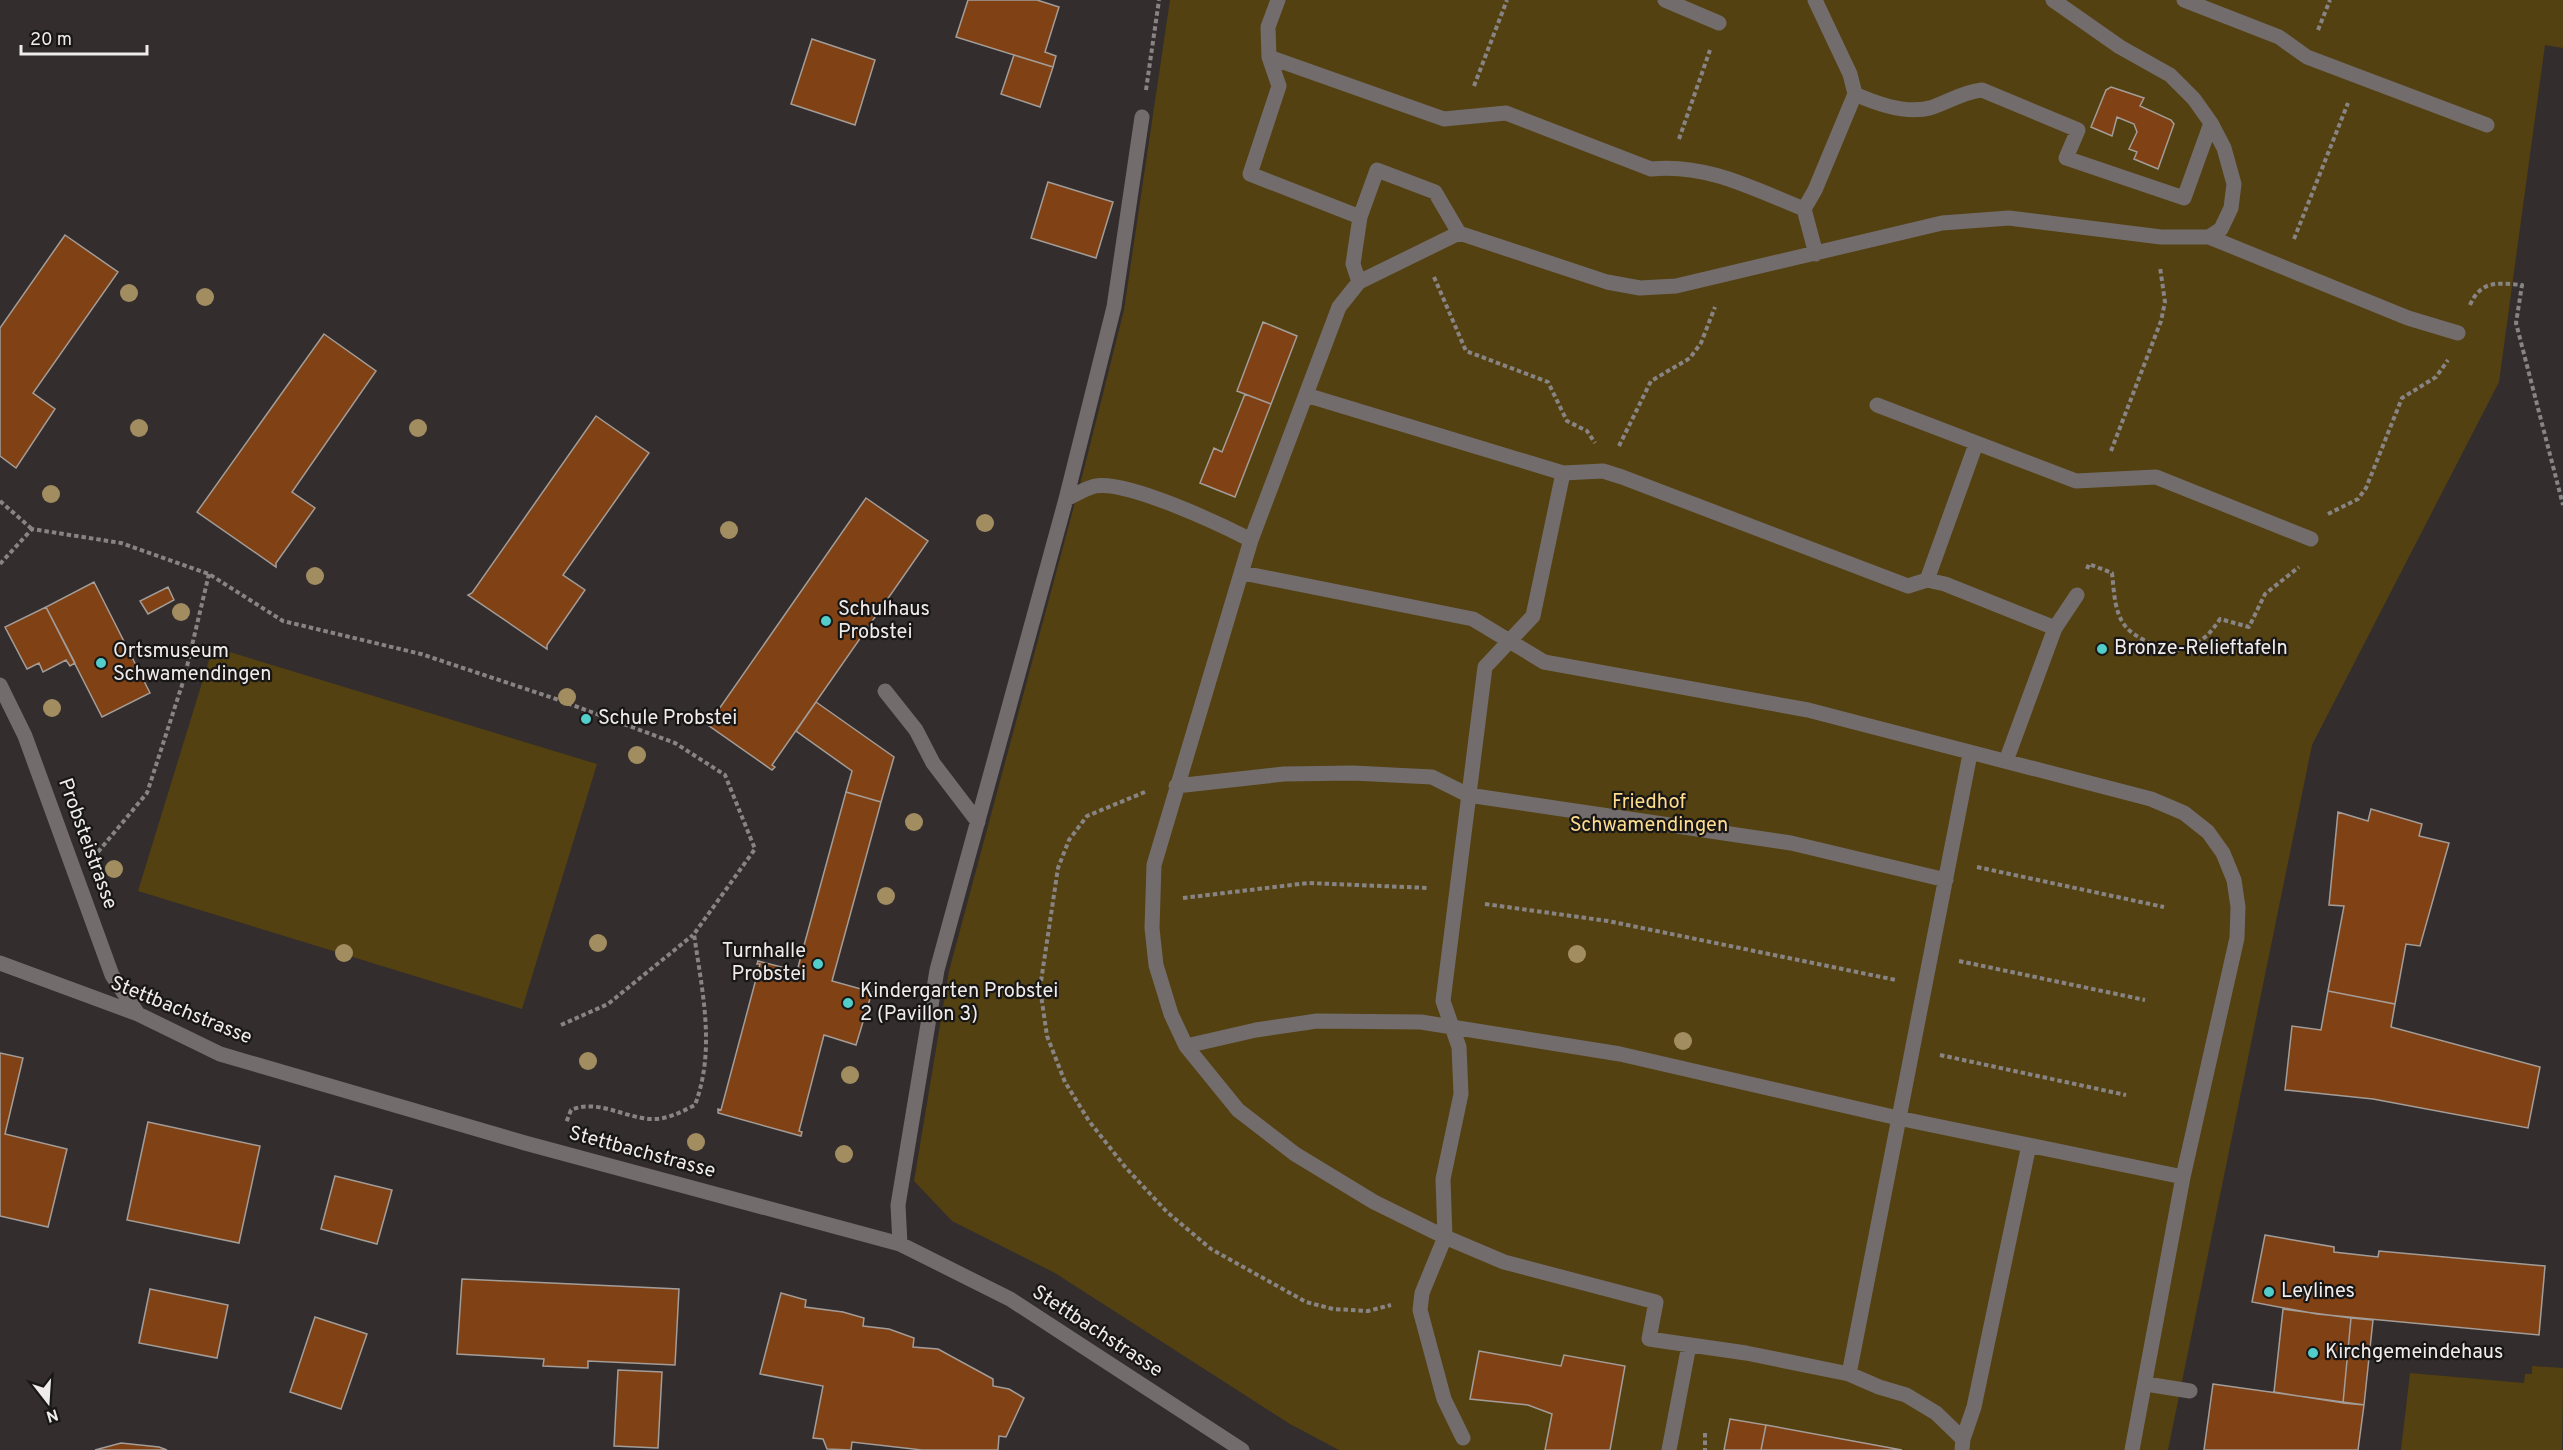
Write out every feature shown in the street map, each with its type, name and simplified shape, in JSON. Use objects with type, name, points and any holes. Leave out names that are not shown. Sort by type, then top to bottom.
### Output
[{"type":"street","points":[[1278,0],[1268,27],[1269,57],[1279,86],[1250,174],[1360,217]]},
{"type":"street","points":[[1665,0],[1719,24]]},
{"type":"street","points":[[1815,0],[1850,74],[1855,94],[1815,190],[1804,209],[1816,254]]},
{"type":"street","points":[[2053,0],[2120,47],[2170,75],[2194,99],[2211,123],[2224,148],[2234,184],[2231,208],[2221,229],[2209,237]]},
{"type":"street","points":[[2184,0],[2279,37],[2307,57],[2487,125]]},
{"type":"street","points":[[1269,57],[1444,119],[1506,113],[1651,169],[1669,167],[1715,173],[1804,209]]},
{"type":"street","points":[[1855,94],[1883,107],[1921,111],[1967,91],[1982,90],[2078,130],[2066,158],[2184,198],[2211,123]]},
{"type":"street","points":[[900,1244],[897,1205],[937,970],[1066,499],[1114,307],[1142,117]]},
{"type":"street","points":[[1359,282],[1353,264],[1360,217],[1377,170],[1435,192],[1460,233],[1607,282],[1640,288],[1676,286],[1942,224],[1979,219],[2009,219],[2147,236],[2209,237],[2408,318],[2458,333]]},
{"type":"street","points":[[1460,233],[1359,282],[1340,307],[1251,540],[1154,865],[1151,903],[1156,965],[1171,1014],[1186,1046],[1238,1110],[1294,1154],[1374,1202],[1445,1237],[1504,1262],[1656,1302],[1649,1339],[1849,1374],[1905,1395],[1936,1413],[1963,1444]]},
{"type":"street","points":[[1305,395],[1563,473],[1606,466],[1908,586],[1927,580],[1945,584],[2055,628]]},
{"type":"street","points":[[1877,405],[2076,481],[2156,477],[2311,539]]},
{"type":"street","points":[[1927,580],[1976,444]]},
{"type":"street","points":[[1463,1438],[1444,1399],[1423,1329],[1420,1310],[1422,1293],[1445,1237],[1443,1179],[1461,1085],[1459,1047],[1443,1001],[1485,667],[1533,616],[1563,473]]},
{"type":"street","points":[[1066,499],[1096,486],[1123,487],[1223,526],[1251,540]]},
{"type":"street","points":[[1243,573],[1473,619],[1544,662],[1808,710],[1916,736],[1970,754],[2006,761],[2151,799],[2184,813],[2208,832],[2223,853],[2234,880],[2237,898],[2236,938],[2183,1177],[2132,1450]]},
{"type":"street","points":[[2006,761],[2055,628],[2077,595]]},
{"type":"street","name":"Probsteistrasse","points":[[0,685],[25,736],[112,975],[138,1014]]},
{"type":"street","points":[[885,691],[916,730],[933,763],[978,822]]},
{"type":"street","points":[[1849,1374],[1970,754]]},
{"type":"street","points":[[1176,786],[1284,774],[1353,773],[1432,777],[1468,795],[1791,843],[1946,880]]},
{"type":"street","name":"Stettbachstrasse","points":[[0,963],[138,1014],[220,1054],[525,1143],[900,1244],[1010,1299],[1242,1450]]},
{"type":"street","points":[[1186,1046],[1256,1030],[1317,1021],[1421,1022],[1620,1054],[1898,1118],[2183,1177]]},
{"type":"street","points":[[1963,1444],[1974,1407],[2029,1145]]},
{"type":"street","points":[[1669,1450],[1689,1345]]},
{"type":"street","points":[[2146,1384],[2190,1391]]},
{"type":"path","points":[[1142,117],[1159,0]]},
{"type":"path","points":[[1468,116],[1476,74],[1507,0]]},
{"type":"path","points":[[1669,167],[1711,47]]},
{"type":"path","points":[[2283,267],[2346,108]]},
{"type":"path","points":[[1423,252],[1466,351],[1548,382],[1567,421],[1587,431],[1606,466],[1625,438],[1651,381],[1690,358],[1701,343],[1714,307]]},
{"type":"path","points":[[2102,479],[2161,321],[2165,302],[2161,274]]},
{"type":"path","points":[[2077,595],[2089,564],[2112,573],[2117,608],[2126,627],[2145,641],[2168,651],[2189,649],[2209,636],[2220,619],[2249,627],[2265,594],[2298,569],[2317,521],[2358,499],[2366,488],[2402,398],[2436,377],[2446,363],[2475,292],[2482,287],[2522,285],[2516,323],[2563,505]]},
{"type":"path","points":[[0,501],[32,529],[121,543],[208,574],[284,621],[421,654],[556,699],[675,743],[725,775],[755,849],[694,934],[608,1004],[561,1025]]},
{"type":"path","points":[[0,564],[32,529]]},
{"type":"path","points":[[94,857],[147,793],[184,679],[208,574]]},
{"type":"path","points":[[1176,786],[1137,793],[1087,816],[1069,840],[1058,868],[1040,988],[1047,1036],[1065,1082],[1089,1121],[1126,1168],[1167,1212],[1211,1249],[1306,1302],[1333,1309],[1368,1311],[1406,1301],[1422,1293]]},
{"type":"path","points":[[1950,861],[2164,907]]},
{"type":"path","points":[[1151,903],[1308,883],[1430,888],[1454,900],[1608,921],[1926,986]]},
{"type":"path","points":[[564,1130],[571,1110],[584,1105],[651,1119],[674,1116],[695,1105],[704,1082],[707,1030],[694,934]]},
{"type":"path","points":[[1932,955],[2145,1000]]},
{"type":"path","points":[[1913,1049],[2126,1095]]},
{"type":"green space","name":"Friedhof Schwamendingen","points":[[1170,0],[2563,0],[2563,48],[2545,45],[2499,382],[2312,745],[2168,1450],[1339,1450],[1290,1424],[1055,1273],[952,1221],[914,1181],[949,971],[1084,469],[1124,310]]},
{"type":"green space","points":[[213,647],[597,764],[522,1009],[138,891]]},
{"type":"green space","points":[[2532,1366],[2563,1368],[2562,1450],[2401,1450],[2410,1373],[2524,1383],[2525,1374],[2532,1374]]},
{"type":"building","points":[[968,0],[1037,0],[1059,7],[1045,52],[1056,56],[1053,67],[956,37]]},
{"type":"building","points":[[812,39],[875,60],[855,125],[791,104]]},
{"type":"building","points":[[1014,55],[1053,67],[1040,107],[1001,94]]},
{"type":"building","points":[[2111,87],[2144,98],[2140,106],[2171,120],[2174,124],[2158,169],[2134,159],[2137,152],[2129,149],[2137,132],[2134,124],[2117,117],[2112,136],[2091,127],[2106,90]]},
{"type":"building","points":[[1048,182],[1113,202],[1096,258],[1031,238]]},
{"type":"building","points":[[65,235],[118,272],[33,393],[55,409],[16,468],[0,456],[0,328]]},
{"type":"building","points":[[1263,322],[1297,336],[1271,404],[1237,391]]},
{"type":"building","points":[[324,334],[376,371],[292,492],[315,508],[276,563],[276,567],[197,512]]},
{"type":"building","points":[[1245,394],[1271,404],[1235,497],[1200,483],[1214,448],[1222,452]]},
{"type":"building","points":[[596,416],[649,453],[563,575],[585,590],[547,645],[547,649],[468,595],[472,593]]},
{"type":"building","name":"Schulhaus Probstei","points":[[866,498],[928,541],[772,765],[775,767],[772,770],[705,723],[707,720],[710,722]]},
{"type":"building","points":[[94,582],[150,693],[102,717],[46,607]]},
{"type":"building","points":[[168,587],[174,600],[148,614],[140,601]]},
{"type":"building","points":[[46,607],[75,663],[70,666],[66,660],[43,672],[39,663],[27,669],[5,627]]},
{"type":"building","points":[[816,702],[894,757],[881,802],[846,792],[852,771],[796,731]]},
{"type":"building","name":"Turnhalle Probstei","points":[[846,792],[881,802],[832,981],[872,992],[856,1045],[824,1035],[799,1131],[802,1132],[801,1136],[718,1113],[718,1109],[721,1110],[760,964],[757,964],[758,961],[797,971]]},
{"type":"building","points":[[2371,809],[2422,824],[2419,836],[2449,843],[2420,946],[2406,944],[2395,1004],[2328,991],[2344,906],[2329,905],[2338,812],[2368,821]]},
{"type":"building","points":[[2328,991],[2395,1004],[2391,1027],[2540,1067],[2528,1128],[2373,1099],[2285,1090],[2292,1026],[2321,1030]]},
{"type":"building","points":[[0,1053],[23,1058],[5,1134],[67,1149],[48,1227],[0,1216]]},
{"type":"building","points":[[148,1122],[260,1146],[239,1243],[127,1220]]},
{"type":"building","points":[[335,1176],[392,1190],[377,1244],[321,1229]]},
{"type":"building","points":[[2265,1235],[2334,1247],[2334,1252],[2378,1257],[2379,1251],[2545,1266],[2539,1335],[2317,1314],[2252,1302]]},
{"type":"building","points":[[462,1279],[679,1289],[675,1365],[588,1361],[588,1368],[543,1366],[544,1359],[457,1354]]},
{"type":"building","points":[[150,1289],[228,1305],[217,1358],[139,1343]]},
{"type":"building","points":[[781,1293],[806,1300],[805,1307],[843,1312],[864,1318],[863,1326],[889,1329],[914,1338],[913,1347],[938,1349],[993,1379],[993,1386],[1009,1389],[1024,1398],[1006,1437],[999,1436],[998,1450],[922,1450],[852,1442],[851,1450],[827,1449],[823,1439],[813,1438],[823,1386],[760,1374]]},
{"type":"building","points":[[2283,1309],[2351,1318],[2343,1403],[2274,1392]]},
{"type":"building","points":[[315,1317],[367,1334],[341,1409],[290,1392]]},
{"type":"building","points":[[2351,1318],[2373,1320],[2364,1405],[2343,1403]]},
{"type":"building","points":[[1479,1351],[1561,1366],[1564,1355],[1625,1366],[1610,1450],[1545,1450],[1552,1414],[1528,1405],[1470,1399]]},
{"type":"building","points":[[618,1370],[662,1372],[658,1448],[614,1446]]},
{"type":"building","points":[[2213,1384],[2364,1405],[2358,1450],[2204,1450]]},
{"type":"building","points":[[1730,1419],[1766,1425],[1761,1450],[1724,1450]]},
{"type":"building","points":[[1766,1425],[1902,1450],[1761,1450]]},
{"type":"building","points":[[121,1443],[159,1447],[167,1450],[95,1450]]},
{"type":"place","name":"Schulhaus Probstei","points":[[826,621]]},
{"type":"place","name":"Bronze-Relieftafeln","points":[[2102,649]]},
{"type":"place","name":"Ortsmuseum Schwamendingen","points":[[101,663]]},
{"type":"place","name":"Schule Probstei","points":[[586,719]]},
{"type":"place","name":"Turnhalle Probstei","points":[[818,964]]},
{"type":"place","name":"Kindergarten Probstei 2 (Pavillon 3)","points":[[848,1003]]},
{"type":"place","name":"Leylines","points":[[2269,1292]]},
{"type":"place","name":"Kirchgemeindehaus","points":[[2313,1353]]}]
